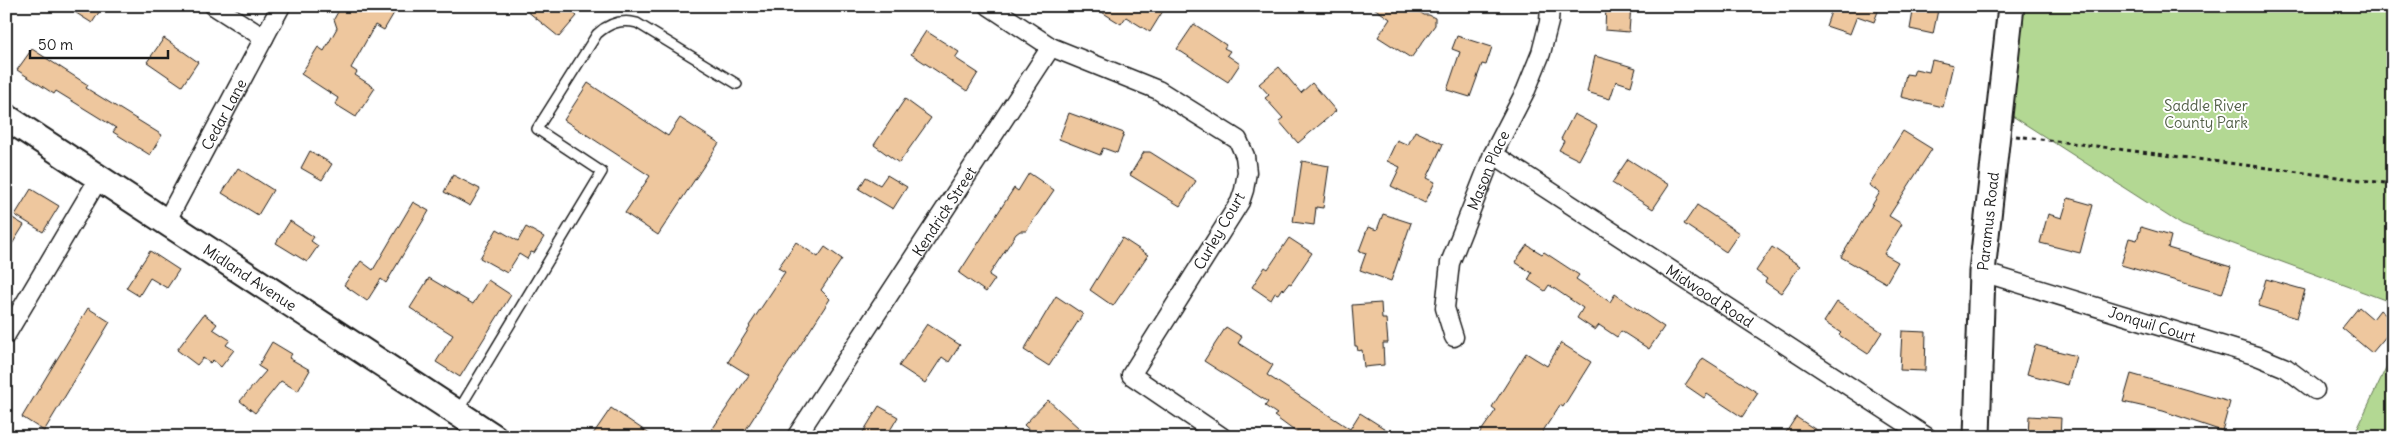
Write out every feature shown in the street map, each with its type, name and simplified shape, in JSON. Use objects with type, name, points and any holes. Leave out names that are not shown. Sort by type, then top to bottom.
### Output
[{"type":"street","points":[[214,6],[264,38]]},
{"type":"street","name":"Cedar Lane","points":[[166,222],[281,6]]},
{"type":"street","points":[[989,6],[1051,47]]},
{"type":"street","name":"Mason Place","points":[[1454,337],[1444,308],[1450,263],[1493,154],[1526,90],[1541,53],[1549,22],[1550,6]]},
{"type":"street","name":"Paramus Road","points":[[1977,437],[1982,272],[2011,6]]},
{"type":"street","name":"Kendrick Street","points":[[796,437],[1051,47]]},
{"type":"street","name":"Curley Court","points":[[1051,47],[1158,90],[1238,140],[1245,156],[1247,172],[1240,202],[1131,375],[1222,437]]},
{"type":"street","name":"Midland Avenue","points":[[6,117],[494,437]]},
{"type":"street","name":"Midwood Road","points":[[1493,154],[1927,437]]},
{"type":"street","points":[[6,335],[99,178]]},
{"type":"street","name":"Jonquil Court","points":[[1982,272],[2257,356],[2286,368],[2314,390]]},
{"type":"lane","points":[[457,412],[602,172],[537,129],[597,34],[605,26],[626,20],[637,24],[737,84]]},
{"type":"path","points":[[1997,134],[2393,184]]},
{"type":"green space","name":"Saddle River County Park","points":[[2011,6],[2393,6],[2393,303],[2182,225],[2000,108]]},
{"type":"green space","points":[[2393,353],[2393,437],[2353,437]]},
{"type":"building","points":[[65,6],[103,6],[92,23]]},
{"type":"building","points":[[351,6],[382,6],[394,13],[384,30],[375,25],[351,68],[357,72],[355,75],[375,88],[356,117],[335,104],[338,98],[301,74],[318,47],[324,51],[337,28],[334,19],[339,10]]},
{"type":"building","points":[[521,6],[565,6],[577,16],[559,37]]},
{"type":"building","points":[[1092,6],[1166,6],[1150,32],[1126,17],[1121,24]]},
{"type":"building","points":[[1371,6],[1411,6],[1424,15],[1435,18],[1435,25],[1411,58],[1378,37],[1390,19]]},
{"type":"building","points":[[1606,6],[1631,6],[1629,32],[1605,30]]},
{"type":"building","points":[[1833,6],[1880,6],[1874,22],[1857,16],[1850,34],[1826,26]]},
{"type":"building","points":[[1914,6],[1938,10],[1933,34],[1910,29]]},
{"type":"building","points":[[1194,24],[1226,45],[1224,48],[1230,51],[1227,55],[1240,64],[1228,82],[1177,49]]},
{"type":"building","points":[[926,31],[959,52],[955,58],[978,73],[967,91],[911,54]]},
{"type":"building","points":[[1457,36],[1492,47],[1486,65],[1482,64],[1470,97],[1447,90],[1460,52],[1452,49]]},
{"type":"building","points":[[164,38],[198,62],[182,86],[147,62]]},
{"type":"building","points":[[32,49],[88,85],[86,88],[162,135],[150,155],[113,132],[116,128],[56,91],[54,94],[17,70]]},
{"type":"building","points":[[1595,56],[1636,68],[1631,86],[1616,81],[1610,99],[1587,92]]},
{"type":"building","points":[[1932,60],[1953,65],[1943,107],[1901,97],[1906,74],[1913,75],[1915,69],[1929,72]]},
{"type":"building","points":[[1279,67],[1301,93],[1312,83],[1336,111],[1298,143],[1279,121],[1283,118],[1265,98],[1269,95],[1259,84]]},
{"type":"building","points":[[588,83],[668,136],[680,118],[719,143],[658,235],[625,213],[650,176],[564,120]]},
{"type":"building","points":[[905,99],[931,118],[899,163],[874,145]]},
{"type":"building","points":[[1069,113],[1124,133],[1117,153],[1103,148],[1100,155],[1059,139]]},
{"type":"building","points":[[1574,114],[1597,126],[1579,160],[1559,150],[1564,141],[1561,139]]},
{"type":"building","points":[[1415,131],[1443,144],[1427,178],[1435,182],[1425,203],[1391,186],[1400,167],[1387,161],[1397,140],[1408,145]]},
{"type":"building","points":[[1903,131],[1932,149],[1889,216],[1902,224],[1884,254],[1898,262],[1886,283],[1841,257],[1880,192],[1869,185]]},
{"type":"building","points":[[310,151],[332,164],[322,180],[301,168]]},
{"type":"building","points":[[1144,152],[1150,152],[1196,181],[1180,206],[1130,175]]},
{"type":"building","points":[[1628,159],[1669,185],[1653,209],[1612,183]]},
{"type":"building","points":[[1302,161],[1329,166],[1323,208],[1316,207],[1314,225],[1293,222]]},
{"type":"building","points":[[238,168],[273,190],[258,215],[222,193]]},
{"type":"building","points":[[1029,173],[1054,190],[1026,231],[1020,231],[1016,234],[989,275],[995,279],[986,292],[959,273],[1014,188],[1018,191]]},
{"type":"building","points":[[453,175],[480,189],[470,206],[444,192]]},
{"type":"building","points":[[887,175],[907,187],[893,209],[859,189],[866,177],[880,185]]},
{"type":"building","points":[[31,189],[59,206],[43,232],[15,215]]},
{"type":"building","points":[[2068,198],[2093,205],[2080,253],[2040,243],[2048,214],[2062,218]]},
{"type":"building","points":[[413,202],[429,211],[386,283],[381,279],[367,301],[344,285],[361,261],[373,270]]},
{"type":"building","points":[[1697,205],[1739,233],[1726,252],[1684,224]]},
{"type":"building","points":[[6,214],[24,225],[6,254]]},
{"type":"building","points":[[1383,214],[1411,223],[1391,281],[1360,270],[1366,253],[1359,251],[1368,227],[1377,230]]},
{"type":"building","points":[[290,221],[314,237],[311,241],[318,246],[307,262],[276,243]]},
{"type":"building","points":[[526,227],[544,237],[534,253],[531,252],[527,259],[519,254],[507,273],[480,258],[497,229],[518,241]]},
{"type":"building","points":[[2141,227],[2171,236],[2168,248],[2231,267],[2222,294],[2121,265],[2129,238],[2137,240]]},
{"type":"building","points":[[1122,238],[1148,255],[1113,306],[1090,290]]},
{"type":"building","points":[[1289,238],[1312,253],[1291,284],[1289,283],[1284,290],[1282,288],[1278,294],[1275,293],[1271,300],[1252,287],[1265,267],[1268,269]]},
{"type":"building","points":[[796,242],[818,257],[825,247],[842,259],[821,290],[830,299],[741,437],[707,437],[749,375],[728,362],[749,326],[785,272],[778,268]]},
{"type":"building","points":[[1527,245],[1542,254],[1544,252],[1579,275],[1576,279],[1610,302],[1615,294],[1664,327],[1649,349],[1621,331],[1617,337],[1599,325],[1595,330],[1577,318],[1583,308],[1549,285],[1545,291],[1528,280],[1532,273],[1515,262]]},
{"type":"building","points":[[1772,247],[1800,266],[1781,293],[1765,282],[1767,279],[1756,271]]},
{"type":"building","points":[[150,251],[179,270],[167,288],[150,278],[139,296],[126,288]]},
{"type":"building","points":[[429,278],[473,304],[488,280],[511,295],[460,377],[436,362],[453,335],[410,308]]},
{"type":"building","points":[[2266,279],[2305,290],[2297,318],[2258,306]]},
{"type":"building","points":[[1056,296],[1083,314],[1049,366],[1024,350]]},
{"type":"building","points":[[1837,302],[1882,332],[1868,354],[1839,335],[1841,333],[1824,322]]},
{"type":"building","points":[[1381,303],[1382,319],[1386,319],[1388,343],[1383,343],[1384,365],[1364,367],[1362,350],[1358,351],[1357,346],[1355,346],[1352,305]]},
{"type":"building","points":[[2359,307],[2373,319],[2380,310],[2393,321],[2393,328],[2372,353],[2342,328]]},
{"type":"building","points":[[88,308],[110,322],[44,431],[22,417]]},
{"type":"building","points":[[204,314],[217,324],[213,329],[230,340],[226,345],[234,350],[221,367],[213,360],[210,363],[203,358],[197,365],[177,350]]},
{"type":"building","points":[[927,324],[960,345],[949,362],[942,357],[925,383],[899,366]]},
{"type":"building","points":[[1226,327],[1242,337],[1238,343],[1273,365],[1267,375],[1350,429],[1360,413],[1398,437],[1303,437],[1274,416],[1277,414],[1265,406],[1268,402],[1204,361]]},
{"type":"building","points":[[1902,331],[1926,332],[1925,371],[1900,370]]},
{"type":"building","points":[[272,342],[292,354],[289,358],[310,370],[298,391],[281,381],[255,413],[240,401],[266,371],[258,366]]},
{"type":"building","points":[[1561,343],[1591,362],[1563,407],[1560,405],[1539,437],[1477,437],[1496,410],[1492,407],[1526,353],[1547,366]]},
{"type":"building","points":[[2035,345],[2076,356],[2068,385],[2027,374]]},
{"type":"building","points":[[1703,358],[1758,393],[1742,417],[1707,394],[1704,398],[1685,385]]},
{"type":"building","points":[[2131,374],[2230,402],[2222,431],[2163,411],[2123,402]]},
{"type":"building","points":[[1048,400],[1089,437],[1037,437],[1024,425]]},
{"type":"building","points":[[879,406],[898,417],[886,437],[860,437]]},
{"type":"building","points":[[611,408],[654,437],[591,437]]},
{"type":"building","points":[[2029,416],[2061,418],[2060,437],[2028,437]]},
{"type":"building","points":[[1796,417],[1827,437],[1783,437]]}]
